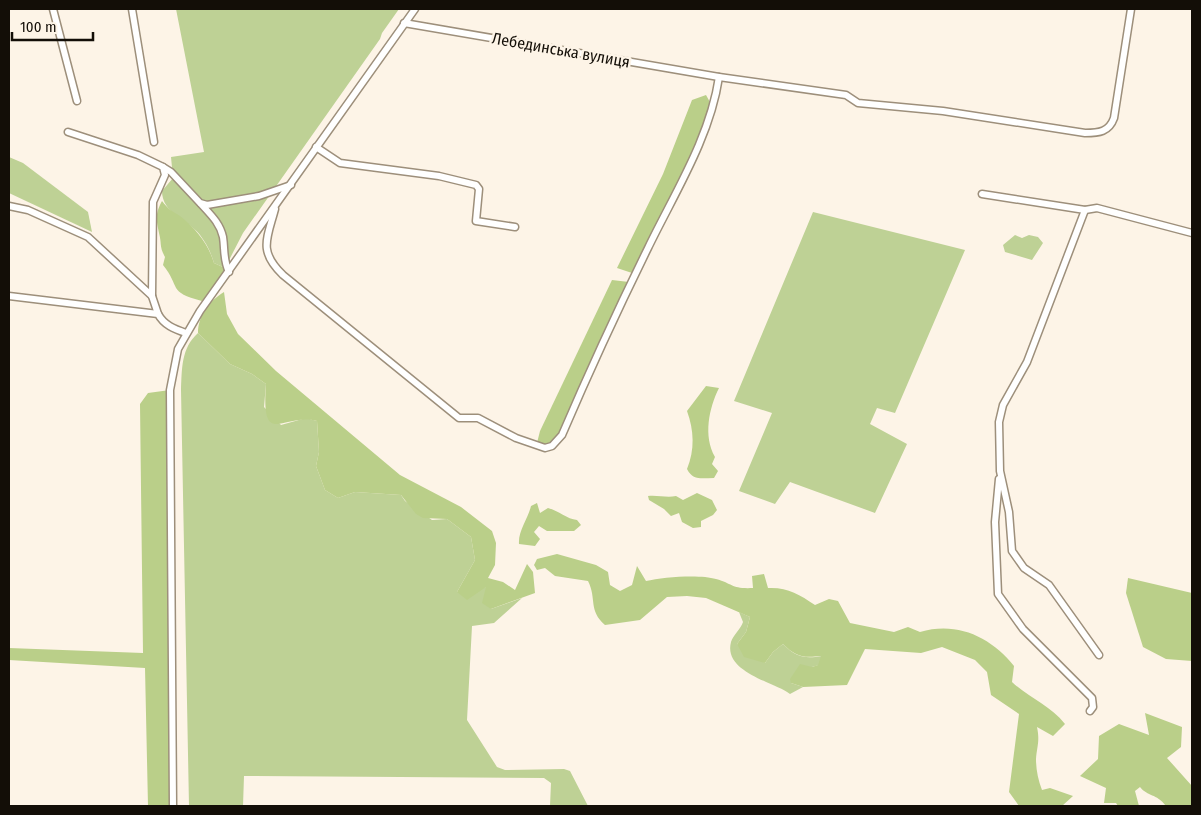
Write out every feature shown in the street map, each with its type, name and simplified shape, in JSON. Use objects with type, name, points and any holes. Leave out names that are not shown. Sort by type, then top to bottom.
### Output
[{"type":"street","points":[[53,9],[77,101]]},
{"type":"street","points":[[132,9],[154,142]]},
{"type":"street","points":[[173,806],[170,390],[175,356],[186,333],[415,9]]},
{"type":"street","name":"Лебединська вулиця","points":[[404,23],[719,77],[846,94],[858,103],[943,111],[1085,133],[1096,133],[1108,128],[1114,118],[1131,9]]},
{"type":"street","points":[[276,205],[268,232],[266,254],[272,264],[283,275],[460,418],[478,418],[516,438],[544,448],[552,446],[562,435],[631,282],[683,181],[716,93],[719,77]]},
{"type":"street","points":[[68,132],[138,155],[171,172],[217,222],[222,236],[224,262],[229,272]]},
{"type":"street","points":[[316,147],[340,163],[439,176],[476,185],[479,189],[476,221],[515,226]]},
{"type":"street","points":[[163,167],[165,175],[153,202],[152,296],[162,321],[186,333]]},
{"type":"street","points":[[200,203],[207,205],[259,196],[291,185]]},
{"type":"street","points":[[982,194],[1085,210],[1098,208],[1192,233]]},
{"type":"street","points":[[9,206],[28,210],[88,237],[152,296]]},
{"type":"street","points":[[1085,210],[1027,362],[1003,405],[999,422],[1000,471],[995,522],[998,594],[1023,629],[1092,698],[1093,707],[1090,711]]},
{"type":"street","points":[[9,296],[158,314]]},
{"type":"street","points":[[1000,471],[1009,512],[1012,551],[1024,568],[1049,585],[1099,656]]},
{"type":"green space","points":[[176,9],[399,9],[382,33],[380,39],[243,233],[225,268],[214,263],[200,235],[171,211],[163,199],[162,191],[173,178],[171,157],[204,152]]},
{"type":"green space","points":[[706,95],[711,104],[683,181],[635,274],[617,268],[663,174],[692,100]]},
{"type":"green space","points":[[9,157],[23,163],[88,212],[92,232],[9,193]]},
{"type":"green space","points":[[162,201],[196,231],[205,243],[214,263],[225,268],[216,286],[202,301],[184,295],[179,291],[163,265],[165,257],[161,247],[157,220],[157,213]]},
{"type":"green space","points":[[813,212],[965,250],[895,413],[877,408],[870,424],[907,444],[875,513],[790,482],[775,504],[739,491],[772,413],[734,401]]},
{"type":"green space","points":[[1015,235],[1022,238],[1029,235],[1038,237],[1043,243],[1032,260],[1005,252],[1003,245]]},
{"type":"green space","points":[[612,280],[629,282],[561,433],[547,446],[537,443],[540,431]]},
{"type":"green space","points":[[224,292],[227,314],[238,334],[276,371],[400,475],[461,507],[492,531],[496,543],[495,565],[488,578],[503,582],[515,590],[527,564],[533,572],[535,593],[491,609],[482,603],[486,587],[467,600],[457,592],[475,560],[471,537],[447,519],[423,518],[416,514],[401,495],[355,492],[338,498],[325,490],[316,466],[319,452],[317,421],[305,420],[277,424],[271,422],[267,416],[265,404],[266,384],[252,374],[230,364],[198,333],[200,321],[205,310]]},
{"type":"green space","points":[[198,333],[230,364],[252,374],[266,384],[264,407],[281,425],[306,418],[317,421],[319,452],[316,466],[325,490],[338,498],[355,492],[401,495],[405,501],[432,520],[447,519],[471,537],[475,560],[457,592],[486,587],[491,609],[522,598],[494,623],[472,626],[467,720],[497,767],[505,770],[564,769],[570,771],[588,806],[550,806],[551,783],[544,778],[244,776],[243,806],[189,806],[181,390],[185,352],[192,339]]},
{"type":"green space","points":[[706,386],[719,388],[712,404],[708,431],[711,449],[715,457],[712,464],[718,471],[714,478],[695,477],[687,469],[690,462],[693,440],[687,411]]},
{"type":"green space","points":[[170,390],[173,806],[148,806],[145,668],[9,660],[9,648],[143,653],[140,404],[148,393]]},
{"type":"green space","points":[[697,493],[712,500],[717,510],[713,515],[701,521],[701,527],[693,528],[682,522],[679,513],[671,516],[664,509],[649,500],[648,496],[676,496],[683,500]]},
{"type":"green space","points":[[537,503],[540,513],[548,508],[577,520],[581,525],[574,531],[547,531],[539,526],[534,532],[540,539],[535,546],[519,544],[520,534],[531,506]]},
{"type":"green space","points":[[557,554],[596,565],[608,572],[610,585],[620,591],[632,585],[637,566],[646,581],[671,577],[709,577],[736,587],[746,588],[753,588],[752,576],[764,574],[768,588],[793,592],[815,605],[829,599],[838,601],[850,623],[894,632],[908,627],[920,632],[947,629],[960,630],[972,634],[995,647],[1005,656],[1014,666],[1012,682],[1053,712],[1065,724],[1053,736],[1037,727],[1036,767],[1042,790],[1050,788],[1073,796],[1062,806],[1019,806],[1009,792],[1019,714],[991,695],[987,672],[975,660],[942,647],[921,653],[865,649],[847,685],[803,687],[791,683],[790,679],[800,664],[812,667],[818,665],[821,656],[800,656],[783,644],[773,652],[765,663],[744,657],[737,644],[746,632],[750,617],[706,598],[687,596],[667,597],[640,620],[605,625],[596,614],[591,587],[588,581],[555,576],[545,568],[537,570],[534,565],[537,559]]},
{"type":"green space","points":[[1128,578],[1192,593],[1192,661],[1166,659],[1143,647],[1126,593]]},
{"type":"green space","points":[[739,612],[750,617],[746,632],[737,644],[765,663],[773,652],[783,644],[792,652],[801,656],[822,656],[819,665],[812,667],[791,683],[803,687],[790,694],[752,675],[735,661],[731,652],[731,642],[743,622]]},
{"type":"green space","points":[[1145,713],[1182,727],[1181,747],[1167,758],[1192,786],[1192,806],[1166,806],[1159,799],[1140,787],[1135,791],[1139,806],[1118,806],[1116,803],[1104,803],[1106,788],[1080,776],[1098,759],[1099,736],[1119,724],[1149,735]]}]
